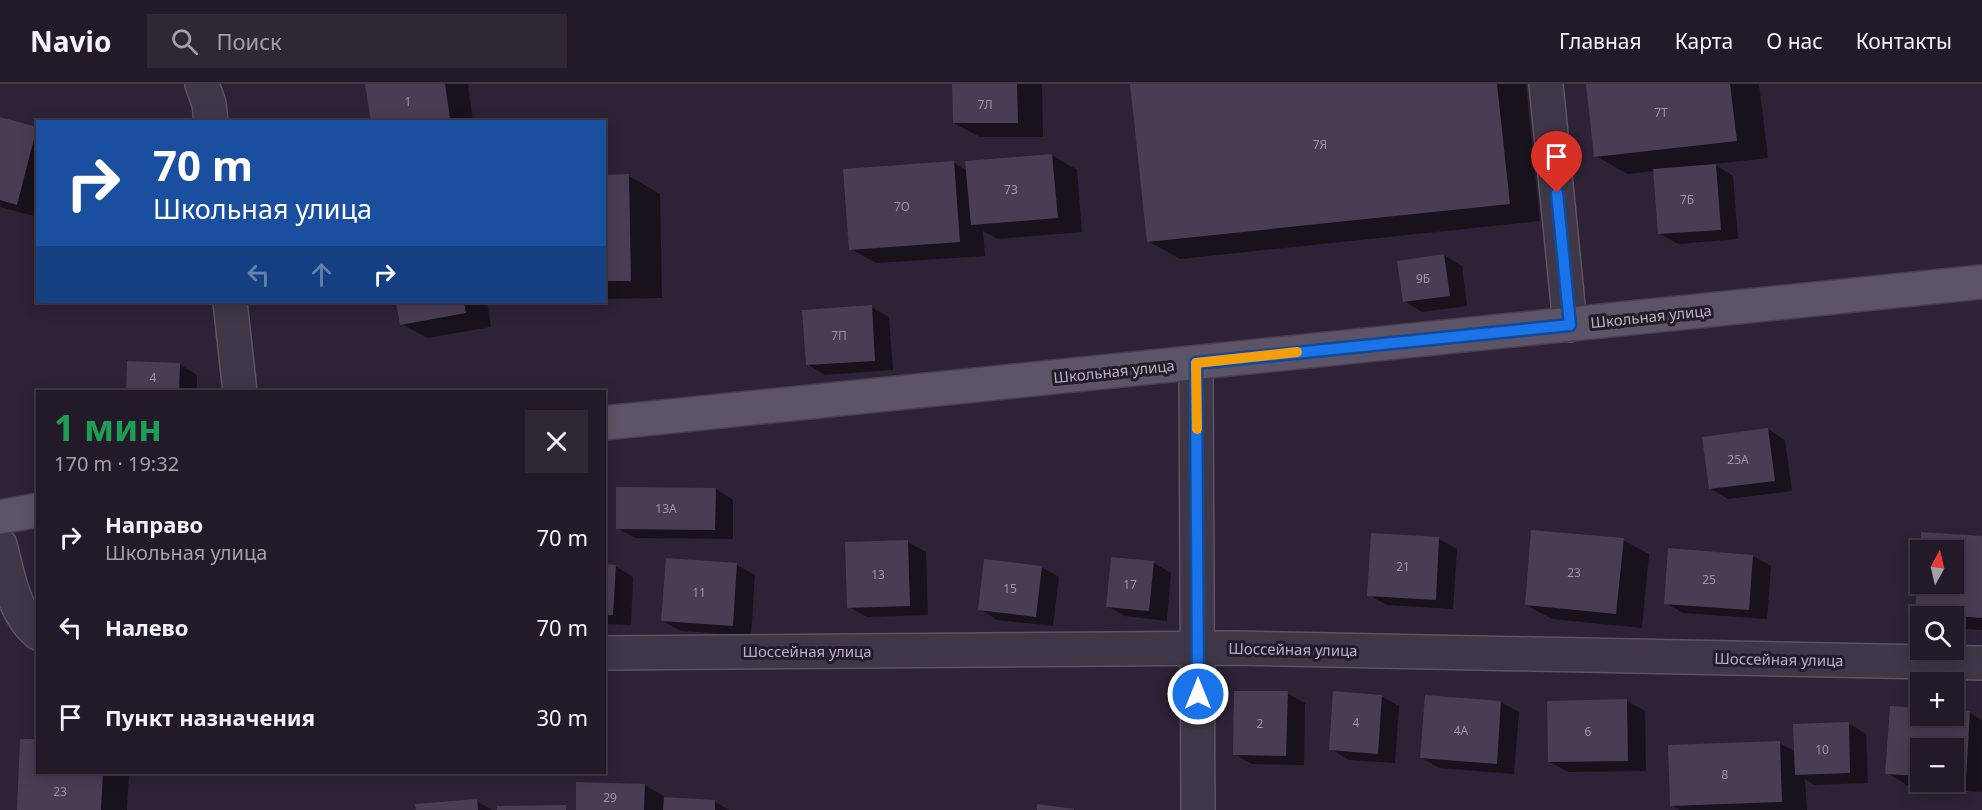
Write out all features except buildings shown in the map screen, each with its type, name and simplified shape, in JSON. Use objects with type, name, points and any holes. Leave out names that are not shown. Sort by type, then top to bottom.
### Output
[{"type":"main road","name":"Школьная улица","points":[[606,423],[1982,282]]},
{"type":"main road","points":[[0,517],[36,510]]},
{"type":"street","points":[[202,84],[209,104],[211,120]]},
{"type":"street","points":[[1546,84],[1570,325]]},
{"type":"street","points":[[230,303],[240,390]]},
{"type":"street","points":[[1196,363],[1198,810]]},
{"type":"street","points":[[0,545],[12,592],[30,626],[36,631]]},
{"type":"street","name":"Шоссейная улица","points":[[606,653],[1198,648],[1982,663]]},
{"type":"slow traffic","points":[[1197,429],[1196,363],[1297,352]]},
{"type":"route","points":[[1198,694],[1196,363],[1570,325],[1557,193]]}]
